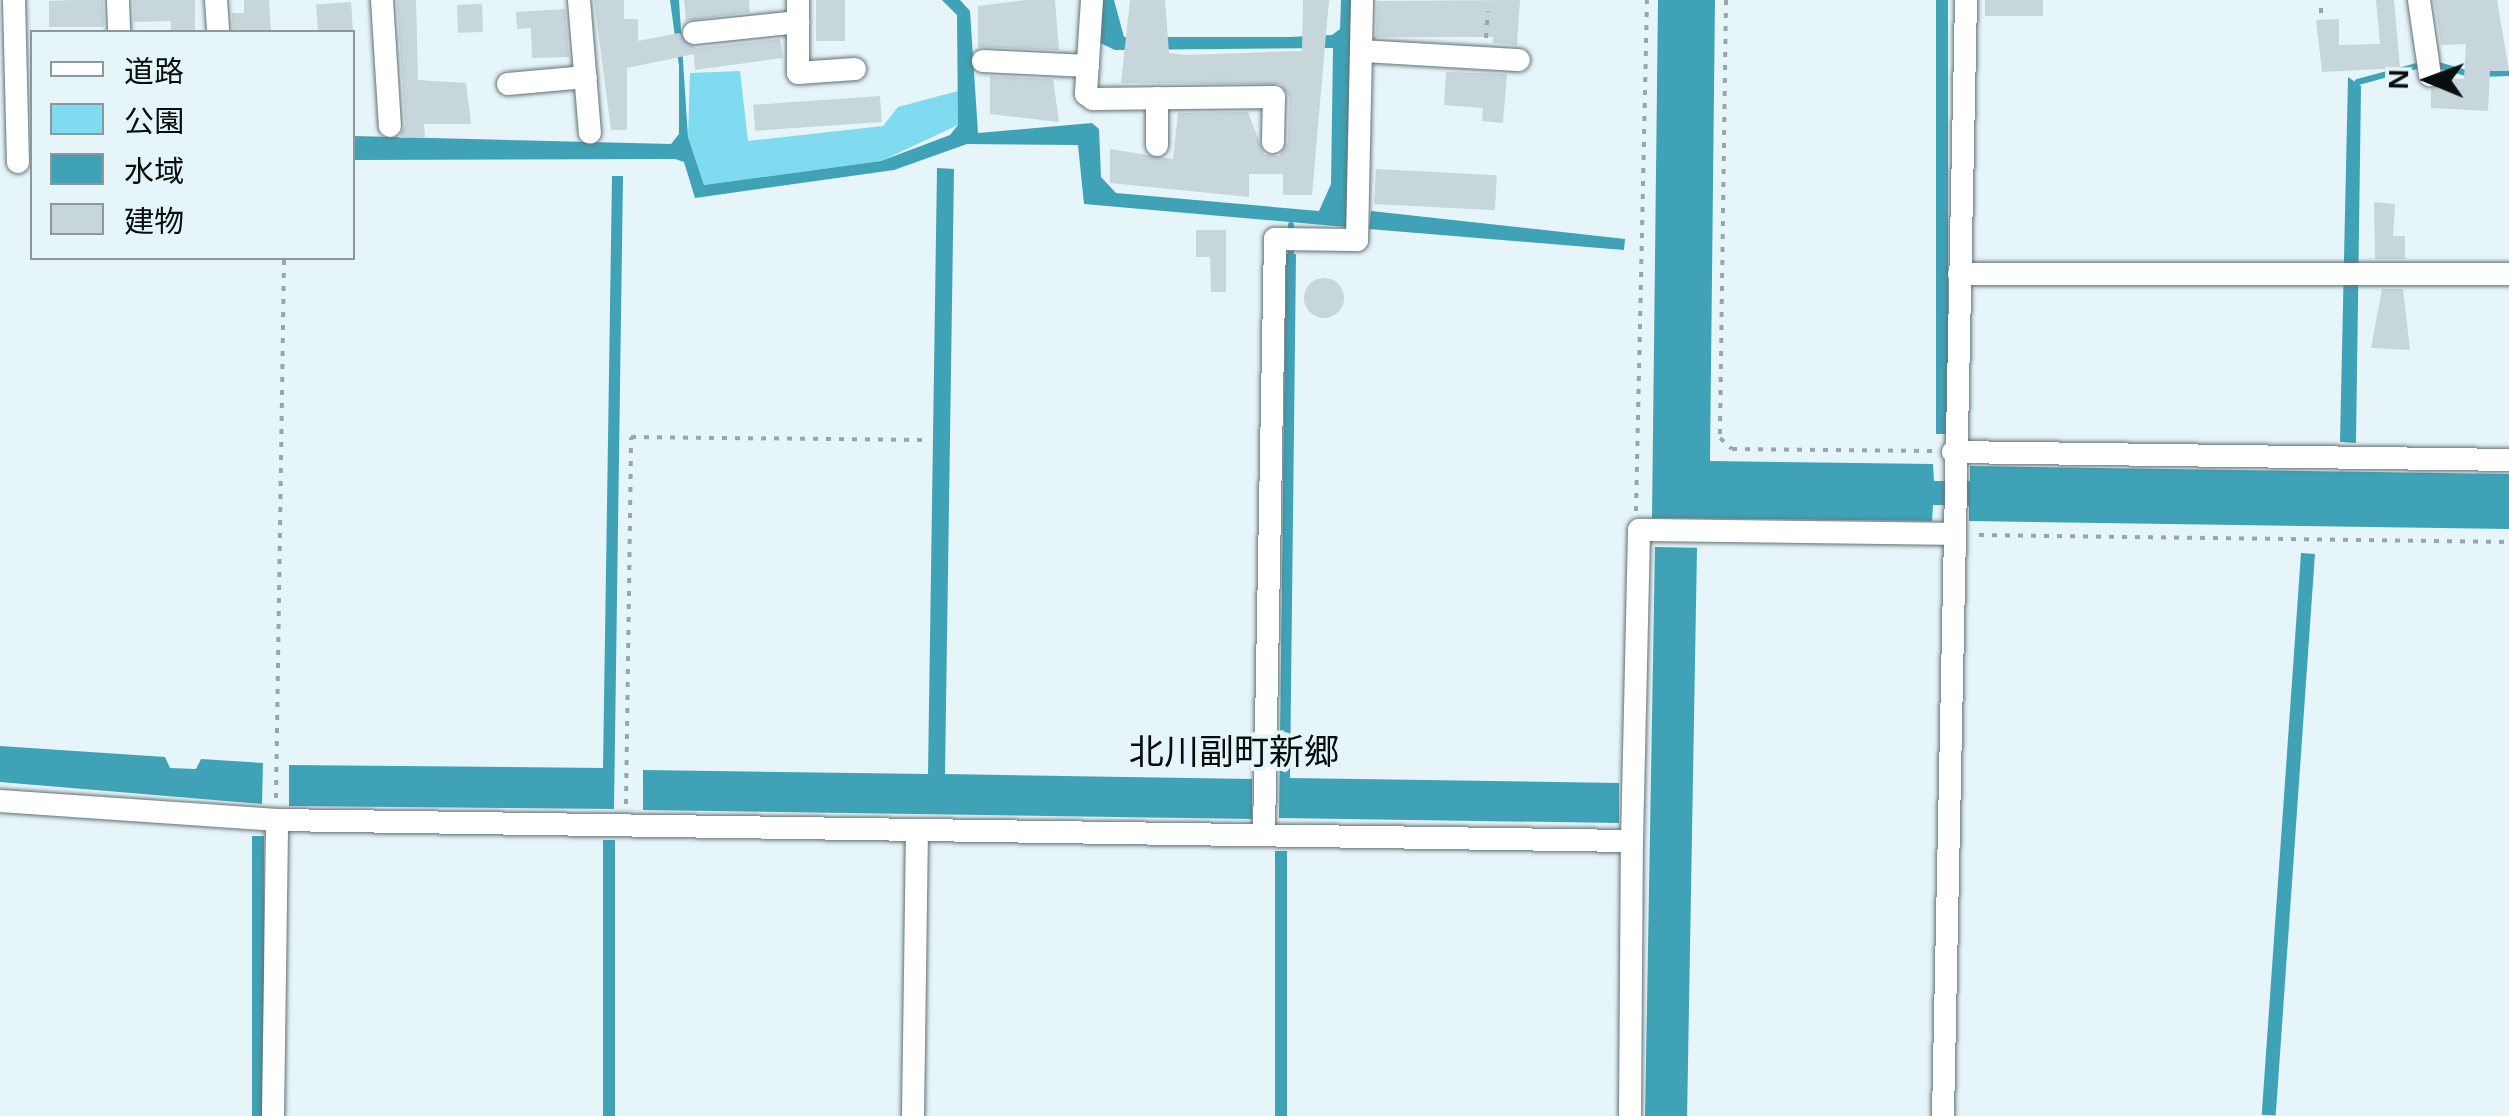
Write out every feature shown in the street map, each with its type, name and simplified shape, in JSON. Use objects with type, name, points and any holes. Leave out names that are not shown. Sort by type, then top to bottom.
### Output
[{"type":"street","points":[[14,0],[18,162]]},
{"type":"street","points":[[118,0],[119,30]]},
{"type":"street","points":[[216,0],[218,30]]},
{"type":"street","points":[[382,0],[390,126]]},
{"type":"street","points":[[579,0],[590,133]]},
{"type":"street","points":[[1092,0],[1088,66],[1093,99],[1274,97],[1274,142]]},
{"type":"street","points":[[1264,833],[1275,239],[1357,240],[1362,0]]},
{"type":"street","points":[[1943,1116],[1952,476],[1966,0]]},
{"type":"street","points":[[2420,0],[2430,75]]},
{"type":"street","points":[[694,33],[798,11],[798,73],[855,69]]},
{"type":"street","points":[[1362,50],[1519,60]]},
{"type":"street","points":[[983,61],[1088,66]]},
{"type":"street","points":[[508,84],[586,77]]},
{"type":"street","points":[[1157,98],[1157,145]]},
{"type":"street","points":[[1959,274],[2336,279],[2509,274]]},
{"type":"street","points":[[1953,452],[2509,460]]},
{"type":"street","points":[[1630,1116],[1638,530],[1951,534]]},
{"type":"street","points":[[0,801],[277,820],[1632,841]]},
{"type":"street","points":[[273,1116],[277,820]]},
{"type":"street","points":[[913,1116],[917,831]]},
{"type":"path","points":[[1638,530],[1646,0]]},
{"type":"path","points":[[1726,0],[1720,438],[1732,448],[1953,452]]},
{"type":"path","points":[[2321,0],[2321,13]]},
{"type":"path","points":[[277,820],[284,260]]},
{"type":"path","points":[[626,824],[631,437],[924,440]]},
{"type":"path","points":[[1951,534],[2509,542]]},
{"type":"green space","points":[[740,71],[748,141],[883,126],[898,107],[958,91],[958,125],[881,161],[704,185],[688,137],[690,73]]},
{"type":"water","points":[[670,0],[679,0],[688,137],[704,185],[881,161],[950,135],[958,125],[957,15],[942,0],[960,0],[970,11],[978,133],[1092,123],[1099,129],[1101,177],[1116,193],[1319,211],[1331,184],[1333,48],[1115,50],[1098,42],[1099,0],[1114,0],[1124,37],[1289,37],[1332,35],[1340,29],[1341,0],[1353,0],[1347,227],[1084,204],[1078,145],[967,144],[894,170],[695,198],[684,162],[675,159],[355,160],[355,136],[671,144],[679,134],[679,66]]},
{"type":"water","points":[[1658,0],[1715,0],[1710,461],[1933,464],[1934,481],[1970,481],[1970,466],[2509,474],[2509,529],[1969,521],[1969,506],[1933,505],[1932,521],[1652,518]]},
{"type":"water","points":[[1936,0],[1948,0],[1948,434],[1936,434]]},
{"type":"water","points":[[2348,77],[2361,86],[2356,443],[2340,442]]},
{"type":"water","points":[[937,168],[954,169],[945,774],[1252,779],[1252,819],[643,810],[643,770],[928,774]]},
{"type":"water","points":[[612,176],[623,176],[614,809],[289,806],[289,765],[603,768]]},
{"type":"water","points":[[1371,211],[1625,239],[1624,250],[1369,229]]},
{"type":"water","points":[[1286,254],[1296,254],[1290,778],[1619,783],[1619,823],[1279,818]]},
{"type":"water","points":[[1655,547],[1697,548],[1687,1116],[1645,1116]]},
{"type":"water","points":[[2301,553],[2315,554],[2276,1116],[2262,1115]]},
{"type":"water","points":[[0,746],[165,757],[170,768],[196,769],[201,759],[263,763],[262,804],[0,782]]},
{"type":"water","points":[[252,836],[264,836],[264,1116],[252,1116]]},
{"type":"water","points":[[603,840],[615,840],[615,1116],[603,1116]]},
{"type":"water","points":[[1275,851],[1287,851],[1287,1116],[1275,1116]]},
{"type":"building","points":[[103,0],[104,27],[49,27],[49,1]]},
{"type":"building","points":[[133,0],[195,0],[195,30],[171,30],[171,21],[134,22]]},
{"type":"building","points":[[244,0],[269,0],[271,30],[233,30],[232,13],[244,13]]},
{"type":"building","points":[[397,0],[416,0],[418,80],[466,83],[471,124],[424,124],[425,137],[399,138],[405,125]]},
{"type":"building","points":[[594,0],[624,0],[624,19],[638,19],[638,41],[679,33],[696,48],[780,39],[783,58],[695,70],[694,54],[627,68],[627,130],[611,130]]},
{"type":"building","points":[[684,0],[749,0],[750,12],[686,21]]},
{"type":"building","points":[[816,0],[845,0],[845,41],[816,41]]},
{"type":"building","points":[[1055,0],[1059,50],[978,47],[978,6]]},
{"type":"building","points":[[1130,0],[1165,0],[1169,53],[1187,55],[1302,51],[1303,0],[1329,0],[1312,195],[1283,195],[1283,174],[1249,174],[1249,197],[1110,183],[1110,149],[1173,159],[1178,113],[1248,112],[1264,154],[1279,156],[1288,142],[1289,97],[1281,84],[1121,83]]},
{"type":"building","points":[[1520,0],[1517,45],[1493,43],[1493,37],[1376,37],[1377,1]]},
{"type":"building","points":[[1985,0],[2043,0],[2043,16],[1985,16]]},
{"type":"building","points":[[2376,0],[2394,0],[2400,68],[2322,72],[2316,20],[2339,19],[2339,45],[2380,44]]},
{"type":"building","points":[[2434,0],[2497,0],[2509,71],[2490,71],[2488,111],[2431,108],[2431,90],[2444,78],[2464,79],[2466,44],[2441,45]]},
{"type":"building","points":[[351,2],[353,30],[318,30],[316,4]]},
{"type":"building","points":[[482,4],[483,32],[458,33],[457,5]]},
{"type":"building","points":[[565,9],[569,57],[532,58],[531,28],[517,29],[516,12]]},
{"type":"building","points":[[1446,72],[1507,74],[1503,123],[1482,121],[1483,108],[1444,105]]},
{"type":"building","points":[[990,76],[1053,79],[1059,122],[990,114]]},
{"type":"building","points":[[880,96],[882,122],[755,131],[753,105]]},
{"type":"building","points":[[1376,169],[1497,175],[1495,210],[1374,204]]},
{"type":"building","points":[[2374,202],[2395,204],[2393,236],[2405,236],[2405,259],[2375,259]]},
{"type":"building","points":[[1196,230],[1226,230],[1226,292],[1211,292],[1210,257],[1196,257]]},
{"type":"building","points":[[1324,278],[1338,284],[1344,298],[1338,312],[1324,318],[1310,312],[1304,298],[1310,284]]},
{"type":"building","points":[[2382,289],[2403,289],[2410,350],[2371,348]]},
{"type":"waterway","points":[[2358,82],[2420,65]]},
{"type":"waterway","points":[[2438,65],[2470,74]]},
{"type":"waterway","points":[[2482,74],[2509,73]]},
{"type":"waterway","points":[[1291,225],[1291,254]]},
{"type":"district","name":"北川副町新郷","points":[[1234,752]]}]
